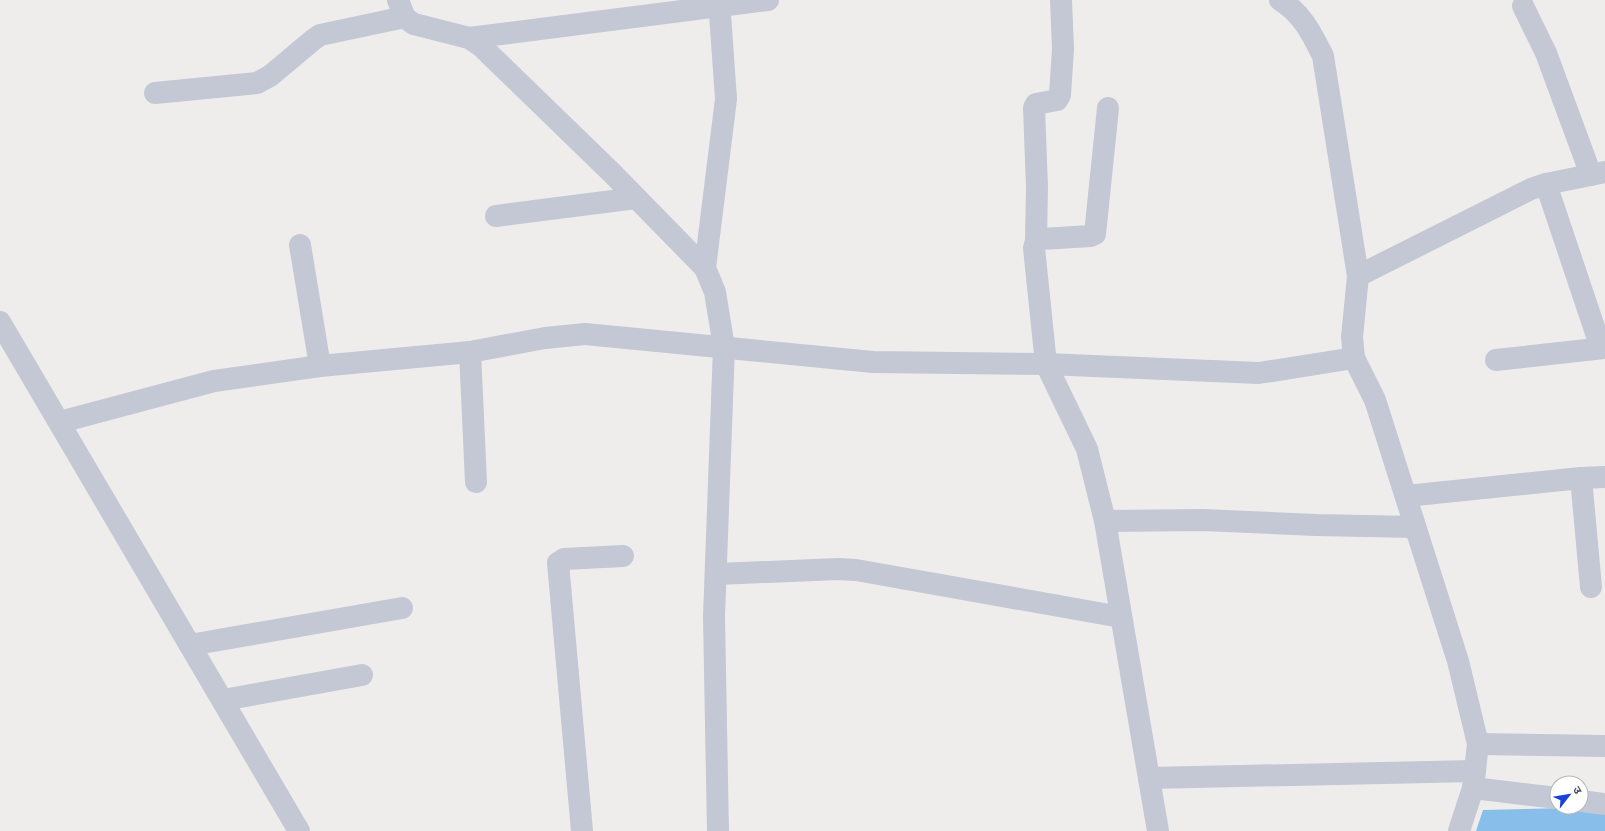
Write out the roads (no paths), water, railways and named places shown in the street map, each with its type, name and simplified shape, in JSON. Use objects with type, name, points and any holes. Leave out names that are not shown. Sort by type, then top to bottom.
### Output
[{"type":"street","points":[[155,93],[258,83],[270,76],[312,40],[401,9],[414,24],[470,38],[719,4],[768,0]]},
{"type":"street","points":[[1061,0],[1063,49],[1060,95],[1057,100],[1036,104],[1034,108],[1037,187],[1036,241],[1034,248],[1046,364],[1087,449],[1105,521],[1158,831]]},
{"type":"street","points":[[1280,0],[1292,7],[1307,24],[1323,56],[1358,276],[1352,337],[1354,358],[1375,400],[1406,496],[1458,661],[1478,744],[1474,780],[1459,831]]},
{"type":"street","points":[[705,268],[726,99],[719,4]]},
{"type":"street","points":[[1358,276],[1531,189],[1546,184],[1598,174],[1546,53],[1523,6]]},
{"type":"street","points":[[470,38],[492,57],[705,268],[715,292],[724,347],[717,574],[714,617],[718,831]]},
{"type":"street","points":[[1036,241],[1041,239],[1091,236],[1095,234],[1108,108]]},
{"type":"street","points":[[1496,360],[1603,348],[1546,184]]},
{"type":"street","points":[[496,216],[636,198]]},
{"type":"street","points":[[300,244],[320,366]]},
{"type":"street","points":[[0,322],[299,831]]},
{"type":"street","points":[[60,422],[214,381],[320,366],[470,352],[545,338],[585,334],[873,362],[1046,364],[1260,373],[1354,358]]},
{"type":"street","points":[[470,352],[476,482]]},
{"type":"street","points":[[1406,496],[1581,478],[1605,477]]},
{"type":"street","points":[[1581,478],[1591,587]]},
{"type":"street","points":[[1105,521],[1203,520],[1316,525],[1415,527]]},
{"type":"street","points":[[582,831],[558,563],[564,559],[623,556]]},
{"type":"street","points":[[717,574],[856,570],[1121,617]]},
{"type":"street","points":[[190,645],[402,608]]},
{"type":"street","points":[[223,700],[362,675]]},
{"type":"street","points":[[1478,744],[1605,746]]},
{"type":"street","points":[[1149,778],[1474,780],[1549,796]]},
{"type":"street","points":[[1589,802],[1605,804]]},
{"type":"water","points":[[1589,807],[1605,807],[1605,831],[1476,831],[1483,810],[1549,808],[1549,815],[1589,815]]}]
